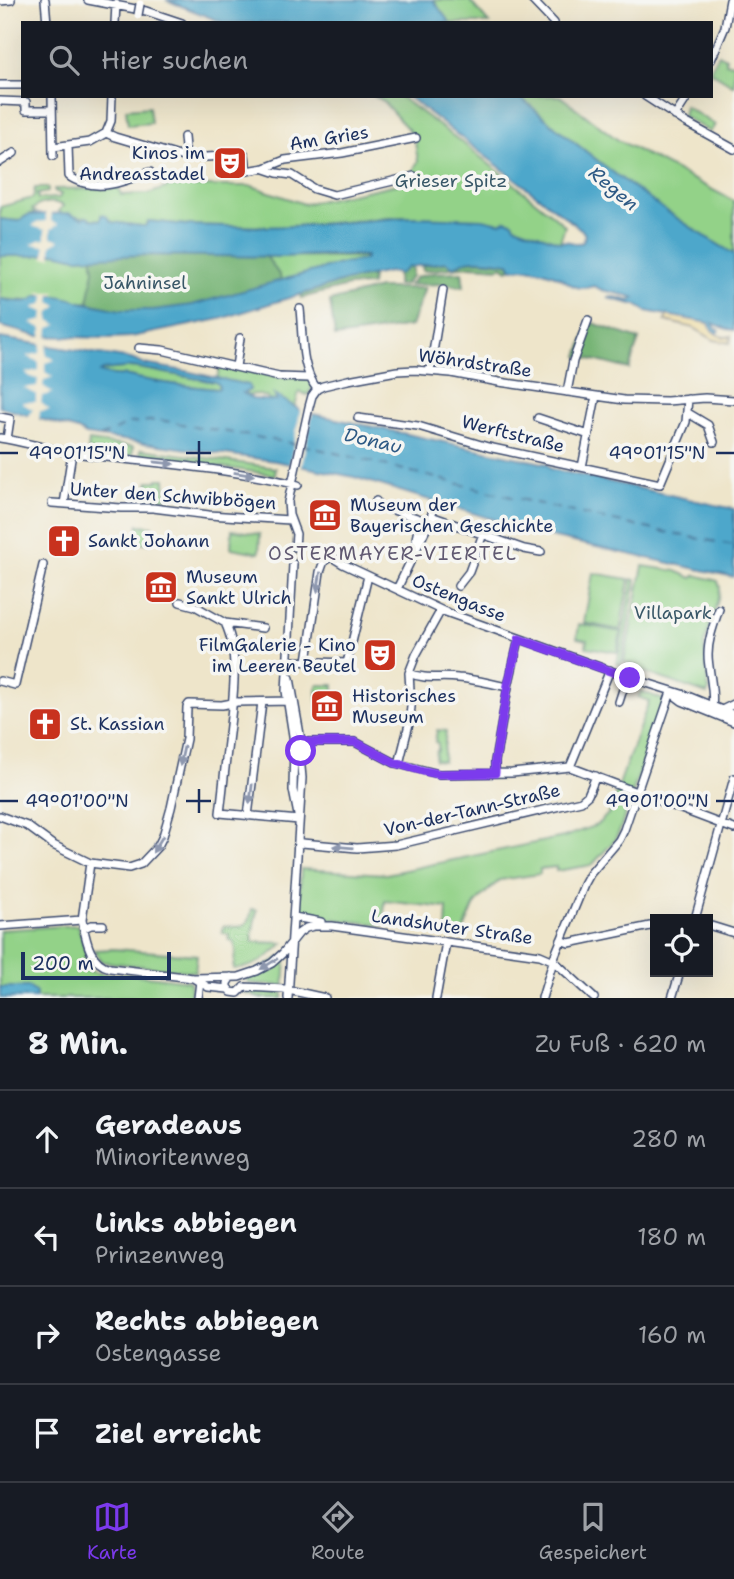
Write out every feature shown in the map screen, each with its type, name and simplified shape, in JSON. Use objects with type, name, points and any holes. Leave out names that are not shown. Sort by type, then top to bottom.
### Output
[{"type":"street","points":[[0,1],[11,0]]},
{"type":"street","points":[[45,0],[47,21]]},
{"type":"street","points":[[88,0],[146,10],[176,21]]},
{"type":"street","points":[[138,19],[141,0]]},
{"type":"street","points":[[532,0],[552,21]]},
{"type":"street","points":[[713,55],[725,27],[730,0]]},
{"type":"street","points":[[115,21],[116,4]]},
{"type":"street","points":[[0,85],[21,85]]},
{"type":"street","points":[[52,98],[53,156]]},
{"type":"street","points":[[53,146],[90,142],[106,133],[111,121],[112,98]]},
{"type":"street","points":[[648,98],[711,138],[734,149]]},
{"type":"street","points":[[675,116],[687,98]]},
{"type":"street","points":[[0,101],[26,99],[26,110],[52,110]]},
{"type":"street","points":[[106,133],[186,158],[184,136]]},
{"type":"street","name":"Am Gries","points":[[186,158],[245,155],[247,171],[265,169],[285,160],[342,153],[416,138]]},
{"type":"street","points":[[68,145],[69,176],[73,180],[94,186],[107,185],[150,172]]},
{"type":"street","points":[[0,162],[12,154]]},
{"type":"street","points":[[265,169],[292,175],[314,189],[334,195],[414,176]]},
{"type":"street","points":[[430,371],[443,290]]},
{"type":"street","points":[[295,547],[295,529],[290,520],[288,505],[295,484],[295,469],[308,409],[317,389],[309,378],[304,360],[300,309]]},
{"type":"street","points":[[568,391],[573,360],[588,320]]},
{"type":"street","points":[[236,367],[240,338]]},
{"type":"street","points":[[138,348],[162,350],[279,377],[309,378]]},
{"type":"street","name":"Wöhrdstraße","points":[[317,389],[397,371],[430,371],[641,401],[734,400]]},
{"type":"street","points":[[582,467],[596,396]]},
{"type":"street","points":[[688,399],[688,413],[708,425],[714,442]]},
{"type":"street","name":"Werftstraße","points":[[358,418],[418,425],[488,447],[660,484],[688,413]]},
{"type":"street","points":[[0,417],[10,419],[3,439],[72,453],[210,469],[295,484]]},
{"type":"street","points":[[538,418],[589,435]]},
{"type":"street","points":[[64,504],[72,453]]},
{"type":"street","name":"Unter den Schwibbögen","points":[[52,503],[153,508],[290,520]]},
{"type":"street","points":[[397,589],[434,507]]},
{"type":"street","points":[[387,508],[420,520],[417,545]]},
{"type":"street","points":[[430,520],[541,552]]},
{"type":"street","points":[[458,586],[469,572],[482,534]]},
{"type":"street","name":"Ostengasse","points":[[320,550],[442,610],[671,692]]},
{"type":"street","points":[[307,661],[322,565],[331,557]]},
{"type":"street","points":[[293,564],[288,670],[290,701],[302,757]]},
{"type":"street","points":[[0,681],[15,685],[43,565]]},
{"type":"street","points":[[288,661],[347,663],[369,576]]},
{"type":"street","points":[[180,602],[195,606],[225,623],[263,628]]},
{"type":"street","points":[[712,706],[709,640],[719,609]]},
{"type":"street","points":[[399,764],[411,707],[409,673],[416,654],[442,610]]},
{"type":"street","points":[[225,623],[233,654],[232,703],[220,813],[299,820]]},
{"type":"street","points":[[495,773],[508,687],[519,639]]},
{"type":"street","points":[[570,767],[610,670]]},
{"type":"street","points":[[409,673],[414,676],[455,677],[508,687]]},
{"type":"street","points":[[619,702],[631,678]]},
{"type":"street","points":[[671,692],[734,715]]},
{"type":"street","points":[[671,692],[682,701],[734,722]]},
{"type":"street","points":[[542,998],[561,940],[587,880],[622,835],[671,692]]},
{"type":"street","points":[[0,816],[27,826],[53,845],[90,863],[129,868],[141,864],[158,846],[172,808],[186,738],[189,704],[290,701]]},
{"type":"street","points":[[248,816],[262,702]]},
{"type":"street","points":[[722,710],[734,704]]},
{"type":"street","points":[[298,742],[355,742],[399,764],[439,774],[530,772],[570,767],[734,829]]},
{"type":"street","points":[[288,994],[299,820],[293,794],[300,772],[298,742]]},
{"type":"street","name":"Von-der-Tann-Straße","points":[[298,845],[302,843],[356,848],[396,845],[581,801],[588,795],[596,776]]},
{"type":"street","points":[[696,914],[734,778]]},
{"type":"street","points":[[90,863],[83,924],[96,961],[104,966],[198,979],[235,977],[244,982],[244,987],[241,992],[235,993],[228,989],[208,987],[198,979]]},
{"type":"street","name":"Landshuter Straße","points":[[294,917],[326,922],[331,926]]},
{"type":"street","points":[[0,926],[103,925]]},
{"type":"street","name":"Landshuter Straße","points":[[235,977],[257,971],[272,963],[306,928],[331,926],[540,955],[554,961],[594,998]]},
{"type":"street","points":[[561,940],[569,943],[650,926]]},
{"type":"street","points":[[713,927],[734,933]]},
{"type":"street","points":[[436,998],[446,942]]},
{"type":"street","points":[[228,989],[227,982],[235,977]]},
{"type":"street","points":[[673,998],[679,977]]},
{"type":"street","points":[[198,979],[198,998]]},
{"type":"street","points":[[244,987],[325,998]]},
{"type":"green space","points":[[433,0],[469,0],[487,21],[449,21]]},
{"type":"green space","points":[[719,54],[726,58],[726,63],[734,64],[734,86],[713,73],[713,64]]},
{"type":"green space","name":"Grieser Spitz","points":[[378,98],[402,98],[468,147],[565,226],[560,242],[515,226],[506,220],[500,223],[479,219],[400,217],[280,227],[187,225],[149,221],[145,226],[141,226],[112,222],[101,215],[100,220],[60,214],[59,210],[64,206],[52,203],[39,205],[32,210],[36,212],[18,221],[0,219],[0,207],[33,198],[35,188],[48,188],[48,192],[37,194],[38,199],[59,198],[61,194],[54,189],[119,188],[121,195],[148,194],[171,186],[252,186],[304,204],[407,182],[418,161],[414,136]]},
{"type":"green space","points":[[521,98],[563,98],[618,140],[734,201],[734,254],[677,218],[570,139]]},
{"type":"green space","points":[[685,106],[715,125],[710,132],[683,116]]},
{"type":"green space","points":[[149,107],[151,123],[128,125],[126,109]]},
{"type":"green space","name":"Jahninsel","points":[[55,253],[77,258],[144,255],[366,257],[192,305],[81,302],[65,298],[28,301],[0,299],[0,256]]},
{"type":"green space","name":"Jahninsel","points":[[92,256],[266,256],[281,281],[201,303],[159,310],[120,310],[88,303],[94,270]]},
{"type":"green space","points":[[461,261],[509,263],[511,268],[508,270],[502,266],[471,266],[423,271],[422,266],[448,262],[452,267]]},
{"type":"green space","points":[[412,267],[412,276],[404,285],[397,285],[397,274]]},
{"type":"green space","points":[[462,272],[464,287],[445,284],[409,285],[417,277],[433,273]]},
{"type":"green space","points":[[372,275],[371,285],[348,286],[301,298],[300,295],[341,282]]},
{"type":"green space","points":[[379,288],[425,288],[411,326],[335,337],[330,301]]},
{"type":"green space","points":[[590,322],[639,339],[629,369],[578,356]]},
{"type":"green space","points":[[221,364],[279,377],[302,377],[314,384],[308,395],[299,392],[295,407],[275,395],[278,401],[268,401],[268,397],[242,393],[250,390],[249,385],[217,378]]},
{"type":"green space","points":[[133,367],[215,382],[219,388],[99,372]]},
{"type":"green space","points":[[89,441],[133,447],[132,456],[88,450]]},
{"type":"green space","points":[[141,449],[276,468],[275,475],[140,455]]},
{"type":"green space","points":[[165,479],[165,505],[164,499],[148,497],[148,481]]},
{"type":"green space","points":[[138,525],[152,526],[151,543],[137,543]]},
{"type":"green space","points":[[232,530],[260,534],[259,553],[231,548]]},
{"type":"green space","name":"Villapark","points":[[643,566],[676,571],[692,578],[696,575],[718,581],[719,596],[704,644],[710,688],[707,694],[638,670],[638,666],[624,662]]},
{"type":"green space","points":[[593,573],[629,579],[620,630],[584,623]]},
{"type":"green space","points":[[632,579],[636,580],[621,665],[617,664]]},
{"type":"green space","points":[[579,624],[621,632],[617,652],[586,647],[587,640],[577,638]]},
{"type":"green space","points":[[317,685],[334,685],[334,704],[317,704]]},
{"type":"green space","points":[[641,691],[664,700],[620,830],[614,841],[592,865],[556,871],[556,867],[540,869],[540,874],[500,880],[474,906],[463,932],[446,930],[447,908],[385,901],[383,925],[307,916],[301,912],[301,869],[386,874],[564,837],[597,825],[609,813],[649,701],[638,697]]},
{"type":"green space","points":[[437,730],[446,731],[443,761],[435,760],[438,751],[438,743],[435,742]]},
{"type":"green space","points":[[252,909],[257,910],[252,942],[283,943],[261,961],[248,967],[233,969],[236,949],[233,941],[229,940],[229,934],[222,933],[224,926],[243,926],[249,920]]},
{"type":"green space","points":[[78,925],[86,954],[83,963],[85,970],[189,981],[190,998],[0,998],[0,930]]},
{"type":"green space","points":[[95,950],[197,955],[195,972],[104,962]]},
{"type":"green space","points":[[283,956],[286,958],[284,986],[249,983],[245,977]]},
{"type":"green space","points":[[247,989],[283,993],[283,998],[259,998],[245,993]]},
{"type":"sand","points":[[667,315],[710,323],[718,335],[731,336],[730,343],[714,340],[694,328],[665,321]]},
{"type":"water","points":[[166,0],[433,0],[449,21],[219,21]]},
{"type":"water","name":"Regen","points":[[410,98],[521,98],[623,180],[734,254],[734,330],[713,323],[719,330],[717,333],[709,323],[646,311],[636,305],[608,298],[630,301],[635,298],[633,297],[594,286],[576,287],[542,271],[512,269],[509,263],[480,260],[466,261],[454,267],[446,262],[409,267],[399,274],[389,272],[341,282],[220,319],[131,337],[37,336],[0,326],[0,299],[25,302],[43,295],[121,310],[153,310],[192,305],[362,260],[366,256],[144,255],[77,258],[55,253],[0,256],[0,219],[18,221],[28,215],[69,213],[99,220],[101,215],[105,215],[112,222],[141,226],[145,226],[149,221],[259,227],[411,217],[483,219],[500,223],[506,220],[513,222],[515,226],[560,242],[577,243],[583,242],[585,235]]},
{"type":"water","name":"Donau","points":[[0,338],[131,359],[143,364],[249,385],[250,390],[243,393],[253,399],[277,401],[274,394],[300,410],[313,414],[547,464],[551,469],[734,509],[734,577],[555,538],[354,477],[275,461],[86,435],[78,430],[0,407]],"holes":[[[133,367],[218,384],[217,389],[100,372]]]},
{"type":"water","points":[[0,987],[29,987],[36,993],[36,998],[0,998]]},
{"type":"pier","points":[[58,210],[52,212],[51,221],[59,224],[51,229],[51,237],[60,240],[51,245],[53,257],[42,258],[45,256],[45,246],[31,244],[45,239],[45,230],[32,226],[46,221],[46,213],[33,211]]},
{"type":"pier","points":[[37,292],[57,292],[51,295],[50,302],[58,306],[50,312],[49,320],[58,325],[49,328],[48,340],[41,339],[42,328],[31,323],[43,320],[44,312],[33,308],[44,303],[45,295]]},
{"type":"pier","points":[[38,341],[50,342],[46,354],[55,360],[45,363],[45,372],[53,377],[44,380],[43,386],[53,393],[42,396],[41,403],[50,410],[40,411],[39,420],[27,418],[33,409],[22,402],[36,402],[36,394],[23,388],[37,386],[38,379],[25,373],[39,370],[39,362],[27,356],[40,353],[41,344]]},
{"type":"pier","points":[[301,407],[313,410],[301,470],[289,468]]},
{"type":"ferry route","points":[[100,437],[130,423],[159,420],[296,444]]},
{"type":"ferry route","points":[[302,445],[571,511],[734,545]]},
{"type":"tunnel","points":[[293,564],[295,547]]},
{"type":"place","name":"Kinos im Andreasstadel","points":[[230,163]]},
{"type":"place","name":"Museum der Bayerischen Geschichte","points":[[325,515]]},
{"type":"place","name":"Sankt Johann","points":[[64,541]]},
{"type":"place","name":"Museum Sankt Ulrich","points":[[161,587]]},
{"type":"place","name":"FilmGalerie - Kino im Leeren Beutel","points":[[380,655]]},
{"type":"place","name":"Historisches Museum","points":[[327,706]]},
{"type":"place","name":"St. Kassian","points":[[45,724]]},
{"type":"district","name":"OSTERMAYER-VIERTEL","points":[[393,553]]},
{"type":"route","points":[[301,751],[302,742],[353,741],[395,763],[423,771],[439,774],[495,773],[508,687],[519,639],[630,678]]}]
